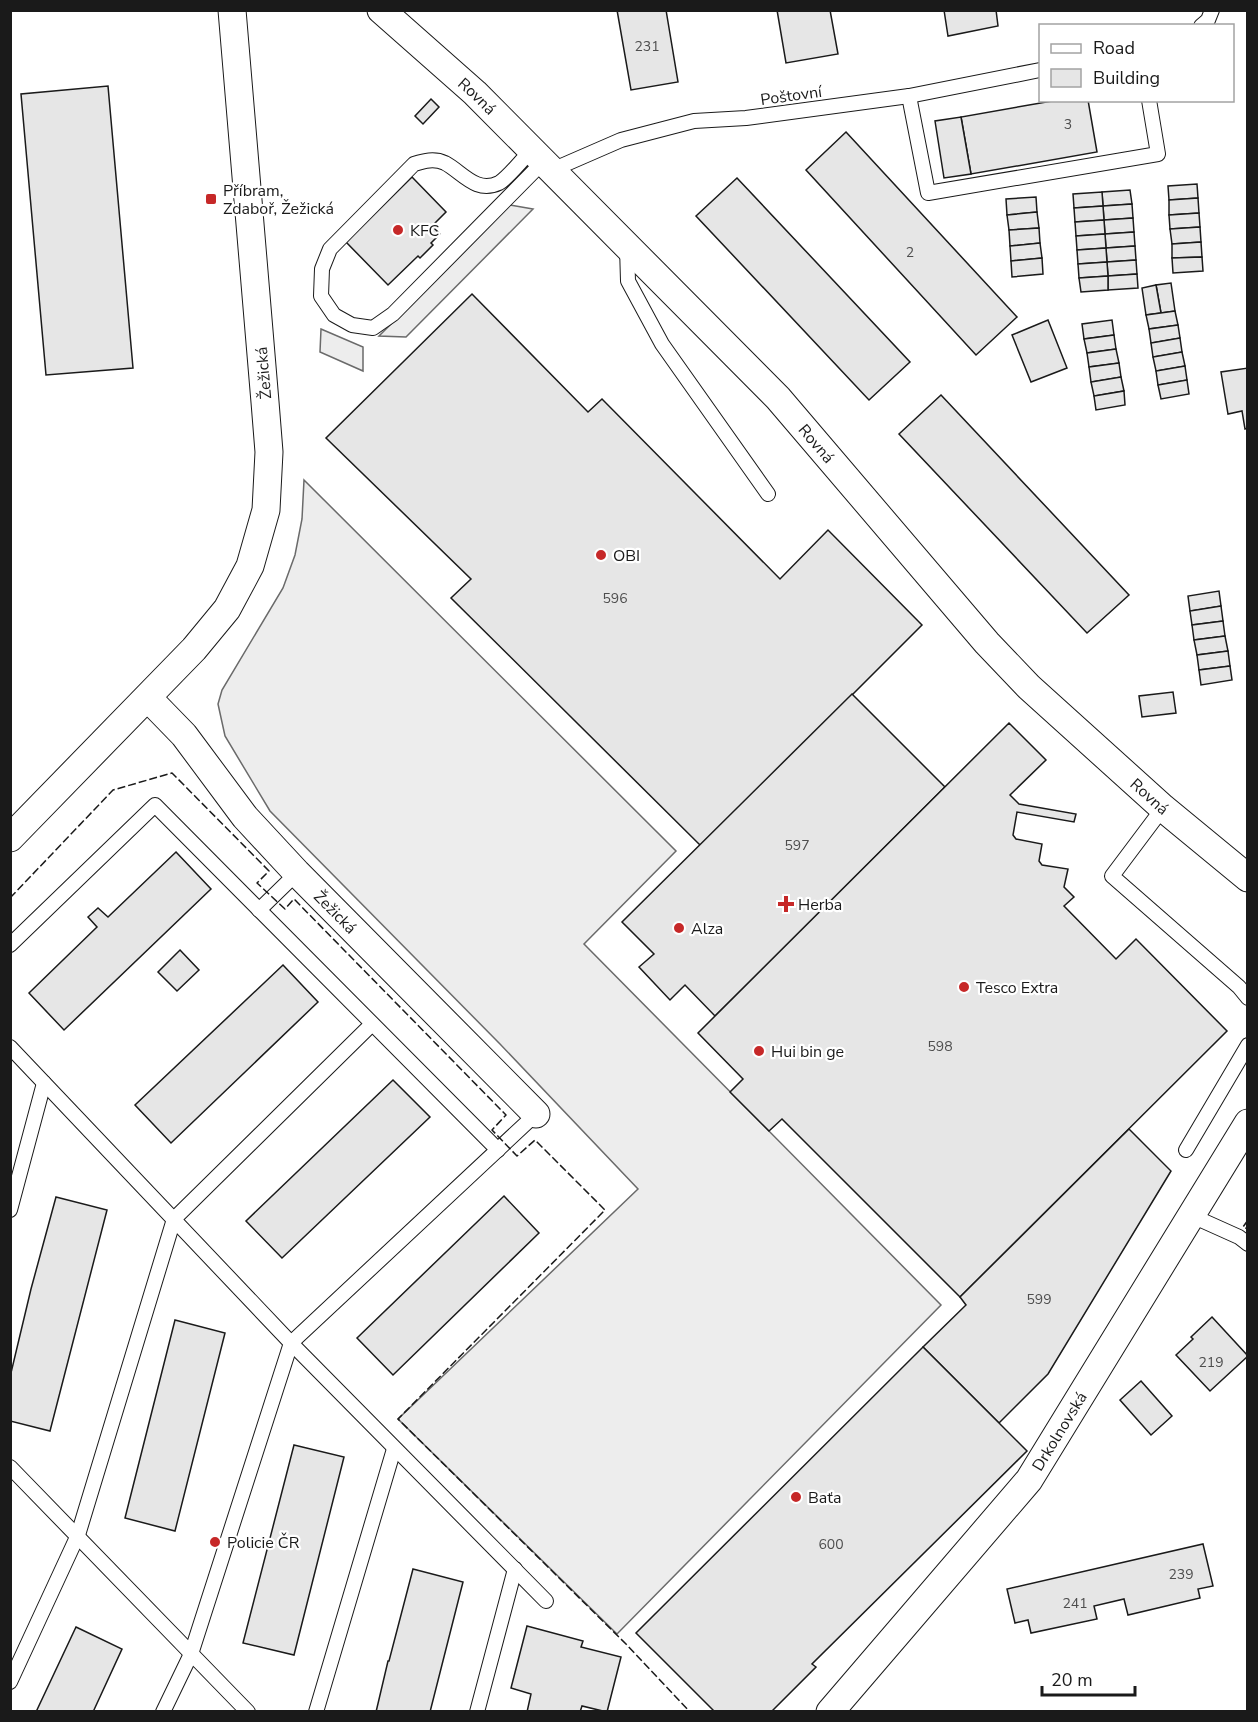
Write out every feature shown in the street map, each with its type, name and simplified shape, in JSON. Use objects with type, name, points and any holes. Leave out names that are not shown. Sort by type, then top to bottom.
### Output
[{"type":"street","name":"Žežická","points":[[10,838],[148,698],[194,649],[227,609],[250,566],[266,510],[269,452],[266,402],[232,10]]},
{"type":"street","name":"Rovná","points":[[381,10],[475,93],[778,398],[987,643],[1029,687],[1163,808],[1248,878]]},
{"type":"street","name":"Žežická","points":[[148,698],[184,735],[245,817],[297,873],[536,1113]]},
{"type":"street","name":"Drkolnovská","points":[[830,1712],[1029,1479],[1248,1123]]},
{"type":"lane","points":[[1203,24],[1208,20],[1212,10]]},
{"type":"lane","name":"Poštovní","points":[[543,160],[694,122],[746,118],[909,96],[1039,70]]},
{"type":"lane","points":[[909,96],[928,193],[1158,154],[1149,102]]},
{"type":"lane","points":[[429,159],[444,163],[468,181],[484,186],[499,182],[543,160],[393,314],[373,328],[352,325],[334,315],[321,296],[322,269],[330,249],[414,164],[429,159]]},
{"type":"lane","points":[[626,244],[628,281],[662,344],[768,494]]},
{"type":"lane","points":[[10,945],[155,805],[498,1150]]},
{"type":"lane","points":[[1163,808],[1112,876],[1239,987],[1248,998]]},
{"type":"lane","points":[[259,910],[297,873]]},
{"type":"lane","points":[[10,1682],[78,1535],[174,1219],[372,1024]]},
{"type":"lane","points":[[1186,1150],[1248,1045]]},
{"type":"lane","points":[[10,1047],[291,1343],[546,1601]]},
{"type":"lane","points":[[10,1210],[44,1083]]},
{"type":"lane","points":[[163,1712],[191,1654],[291,1343],[536,1113]]},
{"type":"lane","points":[[1190,1215],[1248,1244]]},
{"type":"lane","points":[[316,1712],[394,1449]]},
{"type":"lane","points":[[10,1467],[248,1712]]},
{"type":"lane","points":[[477,1712],[515,1569]]},
{"type":"shaded area","points":[[510,205],[533,209],[406,337],[379,336]]},
{"type":"shaded area","points":[[321,329],[363,347],[363,371],[320,352]]},
{"type":"shaded area","points":[[304,480],[676,851],[584,944],[941,1305],[617,1634],[398,1419],[638,1189],[500,1044],[270,811],[225,736],[218,704],[222,690],[283,588],[295,555],[302,519]]},
{"type":"building","points":[[617,10],[666,10],[678,82],[631,90]]},
{"type":"building","points":[[777,10],[830,10],[838,54],[786,63]]},
{"type":"building","points":[[944,10],[996,10],[998,26],[948,36]]},
{"type":"building","points":[[108,86],[133,368],[46,375],[21,94]]},
{"type":"building","points":[[431,99],[439,107],[423,124],[415,116]]},
{"type":"building","points":[[1047,102],[1088,102],[1097,152],[971,174],[961,117]]},
{"type":"building","points":[[961,117],[971,174],[944,178],[935,121]]},
{"type":"building","points":[[846,132],[1017,317],[976,355],[806,170]]},
{"type":"building","name":"KFC","points":[[412,177],[446,212],[432,226],[440,234],[431,243],[433,245],[388,285],[346,242]]},
{"type":"building","points":[[737,178],[910,362],[869,400],[696,216]]},
{"type":"building","points":[[1197,184],[1198,198],[1169,200],[1168,186]]},
{"type":"building","points":[[1130,190],[1132,204],[1103,206],[1102,192]]},
{"type":"building","points":[[1102,192],[1103,206],[1074,208],[1073,194]]},
{"type":"building","points":[[1036,197],[1037,212],[1007,215],[1006,199]]},
{"type":"building","points":[[1198,198],[1199,213],[1169,215],[1169,200]]},
{"type":"building","points":[[1132,204],[1133,218],[1104,220],[1103,206]]},
{"type":"building","points":[[1103,206],[1104,220],[1075,222],[1074,208]]},
{"type":"building","points":[[1037,212],[1039,228],[1009,230],[1007,215]]},
{"type":"building","points":[[1199,213],[1200,227],[1170,229],[1169,215]]},
{"type":"building","points":[[1133,218],[1134,232],[1105,234],[1104,220]]},
{"type":"building","points":[[1104,220],[1105,234],[1076,236],[1075,222]]},
{"type":"building","points":[[1200,227],[1201,242],[1172,244],[1170,229]]},
{"type":"building","points":[[1039,228],[1040,243],[1010,246],[1009,230]]},
{"type":"building","points":[[1134,232],[1135,246],[1106,248],[1105,234]]},
{"type":"building","points":[[1105,234],[1106,248],[1077,250],[1076,236]]},
{"type":"building","points":[[1201,242],[1202,257],[1172,258],[1172,244]]},
{"type":"building","points":[[1040,243],[1042,258],[1011,261],[1010,246]]},
{"type":"building","points":[[1135,246],[1136,260],[1107,262],[1106,248]]},
{"type":"building","points":[[1106,248],[1107,262],[1078,264],[1077,250]]},
{"type":"building","points":[[1202,257],[1203,271],[1173,273],[1172,258]]},
{"type":"building","points":[[1042,258],[1043,274],[1012,277],[1011,261]]},
{"type":"building","points":[[1136,260],[1137,274],[1108,276],[1107,262]]},
{"type":"building","points":[[1107,262],[1108,276],[1079,278],[1078,264]]},
{"type":"building","points":[[1137,274],[1138,288],[1108,290],[1108,276]]},
{"type":"building","points":[[1108,276],[1108,290],[1081,292],[1079,278]]},
{"type":"building","points":[[1171,283],[1175,311],[1161,313],[1156,285]]},
{"type":"building","points":[[1156,285],[1161,313],[1146,315],[1142,288]]},
{"type":"building","name":"OBI","points":[[472,294],[588,412],[602,399],[780,579],[828,530],[922,625],[701,846],[451,598],[471,579],[326,438]]},
{"type":"building","points":[[1175,311],[1178,325],[1149,329],[1146,315]]},
{"type":"building","points":[[1048,320],[1067,368],[1031,382],[1012,335]]},
{"type":"building","points":[[1112,320],[1114,335],[1084,339],[1082,324]]},
{"type":"building","points":[[1178,325],[1180,338],[1151,343],[1149,329]]},
{"type":"building","points":[[1114,335],[1116,349],[1087,353],[1084,339]]},
{"type":"building","points":[[1180,338],[1182,352],[1153,357],[1151,343]]},
{"type":"building","points":[[1116,349],[1119,363],[1089,367],[1087,353]]},
{"type":"building","points":[[1182,352],[1185,366],[1156,371],[1153,357]]},
{"type":"building","points":[[1119,363],[1121,377],[1091,382],[1089,367]]},
{"type":"building","points":[[1185,366],[1187,380],[1158,385],[1156,371]]},
{"type":"building","points":[[1248,368],[1248,428],[1245,429],[1242,411],[1228,414],[1221,372]]},
{"type":"building","points":[[1121,377],[1124,391],[1094,396],[1091,382]]},
{"type":"building","points":[[1187,380],[1189,394],[1161,399],[1158,385]]},
{"type":"building","points":[[1124,391],[1125,405],[1096,410],[1094,396]]},
{"type":"building","points":[[941,395],[1129,595],[1087,633],[899,434]]},
{"type":"building","points":[[1219,591],[1221,606],[1190,611],[1188,596]]},
{"type":"building","points":[[1221,606],[1223,621],[1192,625],[1190,611]]},
{"type":"building","points":[[1223,621],[1225,636],[1194,640],[1192,625]]},
{"type":"building","points":[[1225,636],[1228,651],[1197,655],[1194,640]]},
{"type":"building","points":[[1228,651],[1230,666],[1199,670],[1197,655]]},
{"type":"building","points":[[1230,666],[1232,680],[1201,685],[1199,670]]},
{"type":"building","points":[[1173,692],[1176,713],[1142,717],[1139,696]]},
{"type":"building","points":[[852,694],[945,787],[715,1016],[685,985],[670,1000],[639,967],[654,954],[622,922]]},
{"type":"building","name":"Tesco Extra","points":[[1009,723],[1046,760],[1010,795],[1019,804],[1076,814],[1074,822],[1017,812],[1013,835],[1016,839],[1042,844],[1039,861],[1042,865],[1068,869],[1064,887],[1074,897],[1064,906],[1116,959],[1136,939],[1227,1031],[960,1297],[782,1119],[769,1131],[730,1092],[743,1079],[698,1033]]},
{"type":"building","points":[[176,852],[211,889],[64,1030],[29,993],[97,927],[88,917],[98,908],[108,917]]},
{"type":"building","points":[[180,950],[199,970],[177,991],[158,972]]},
{"type":"building","points":[[283,965],[318,1002],[171,1143],[135,1105]]},
{"type":"building","points":[[393,1080],[430,1117],[282,1258],[246,1221]]},
{"type":"building","points":[[1129,1129],[1171,1171],[1048,1374],[999,1423],[923,1347],[966,1305],[960,1297]]},
{"type":"building","points":[[504,1196],[539,1233],[393,1375],[357,1338]]},
{"type":"building","points":[[56,1197],[107,1210],[50,1431],[10,1421],[10,1377]]},
{"type":"building","points":[[1212,1317],[1248,1356],[1210,1391],[1176,1355]]},
{"type":"building","points":[[175,1320],[225,1333],[175,1531],[125,1518]]},
{"type":"building","points":[[923,1347],[1027,1451],[812,1664],[816,1667],[771,1712],[715,1712],[636,1633]]},
{"type":"building","points":[[1141,1381],[1172,1416],[1151,1435],[1120,1400]]},
{"type":"building","points":[[294,1445],[344,1457],[294,1655],[243,1643]]},
{"type":"building","points":[[1203,1544],[1213,1586],[1198,1589],[1200,1598],[1128,1615],[1124,1599],[1094,1606],[1097,1619],[1031,1633],[1028,1620],[1015,1623],[1007,1589]]},
{"type":"building","points":[[413,1569],[463,1582],[430,1712],[376,1712],[388,1661]]},
{"type":"building","points":[[527,1626],[583,1641],[581,1647],[621,1657],[607,1712],[582,1706],[580,1712],[527,1712],[531,1694],[511,1688]]},
{"type":"building","points":[[76,1627],[122,1649],[93,1712],[36,1712]]},
{"type":"fence","points":[[10,898],[113,790],[172,773],[269,871],[257,883],[285,909],[294,899],[506,1115],[492,1130],[517,1156],[535,1140],[605,1210],[398,1419],[626,1644],[690,1712]]},
{"type":"fence","points":[[1248,1220],[1243,1227],[1248,1229]]},
{"type":"place","name":"Příbram, Zdaboř, Žežická","points":[[211,199]]},
{"type":"place","name":"KFC","points":[[398,230]]},
{"type":"place","name":"OBI","points":[[601,555]]},
{"type":"place","name":"Herba","points":[[786,904]]},
{"type":"place","name":"Alza","points":[[679,928]]},
{"type":"place","name":"Tesco Extra","points":[[964,987]]},
{"type":"place","name":"Hui bin ge","points":[[759,1051]]},
{"type":"place","name":"Baťa","points":[[796,1497]]},
{"type":"place","name":"Policie ČR","points":[[215,1542]]}]
